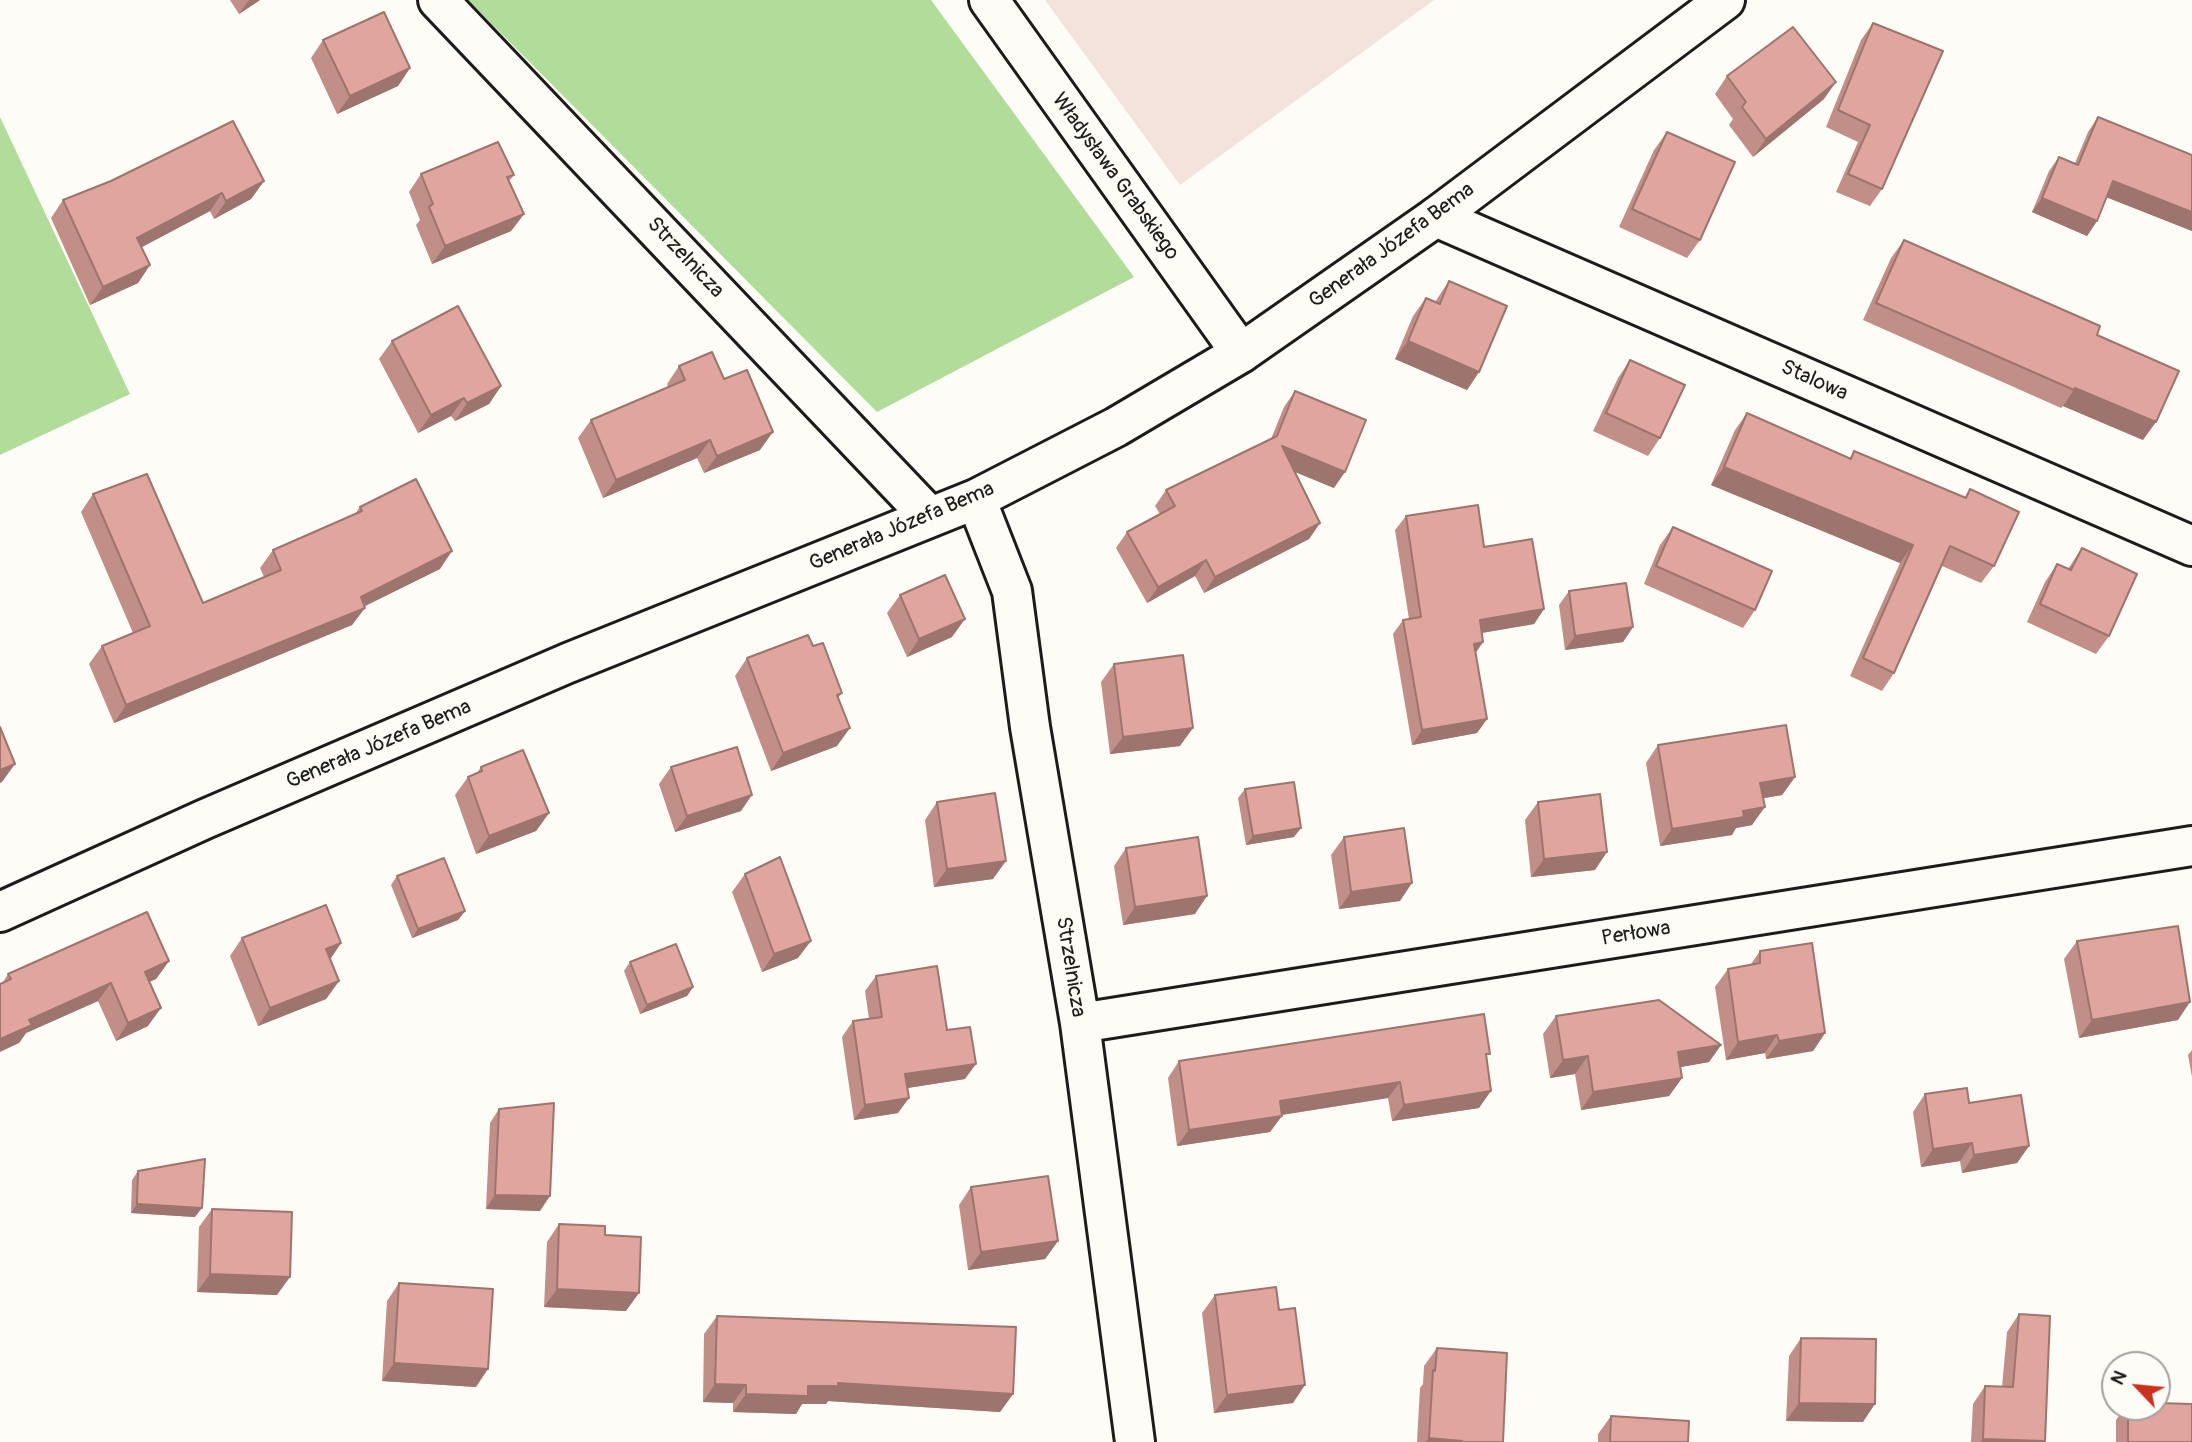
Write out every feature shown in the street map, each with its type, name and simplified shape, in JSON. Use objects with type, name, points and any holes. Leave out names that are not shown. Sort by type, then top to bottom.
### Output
[{"type":"street","name":"Strzelnicza","points":[[438,0],[930,517]]},
{"type":"street","name":"Władysława Grabskiego","points":[[989,0],[1241,353]]},
{"type":"street","name":"Generała Józefa Bema","points":[[0,912],[205,819],[556,668],[976,499],[1115,427],[1241,353],[1436,217],[1726,0]]},
{"type":"street","name":"Stalowa","points":[[1436,217],[2192,546]]},
{"type":"street","name":"Strzelnicza","points":[[976,499],[1013,591],[1030,727],[1080,1023],[1135,1442]]},
{"type":"street","name":"Perłowa","points":[[1080,1023],[2192,846]]},
{"type":"shaded area","points":[[1045,0],[1434,0],[1180,185]]},
{"type":"green space","points":[[468,0],[931,0],[1134,277],[877,412]]},
{"type":"green space","points":[[0,117],[130,394],[0,455]]},
{"type":"building","points":[[384,12],[410,68],[350,96],[323,40]]},
{"type":"building","points":[[1873,23],[1943,51],[1882,189],[1848,174],[1870,125],[1838,110]]},
{"type":"building","points":[[1793,27],[1836,82],[1766,139],[1742,107],[1746,102],[1727,76]]},
{"type":"building","points":[[2098,117],[2192,155],[2192,212],[2113,181],[2097,221],[2042,198],[2059,157],[2078,165]]},
{"type":"building","points":[[233,121],[264,181],[226,201],[222,193],[137,238],[150,265],[103,287],[63,200],[111,181]]},
{"type":"building","points":[[1667,132],[1735,162],[1700,240],[1632,209]]},
{"type":"building","points":[[498,142],[514,175],[507,177],[524,214],[445,246],[429,207],[433,204],[421,174]]},
{"type":"building","points":[[1904,240],[2100,326],[2097,335],[2179,371],[2156,422],[2075,388],[2074,390],[1876,303]]},
{"type":"building","points":[[1449,281],[1507,306],[1479,372],[1408,341],[1426,298],[1440,304]]},
{"type":"building","points":[[458,306],[501,386],[467,403],[464,398],[431,415],[392,341]]},
{"type":"building","points":[[712,352],[724,379],[747,370],[773,432],[717,456],[710,440],[616,480],[591,420],[685,380],[679,366]]},
{"type":"building","points":[[1630,360],[1685,385],[1660,438],[1606,413]]},
{"type":"building","points":[[1295,391],[1366,420],[1345,472],[1282,446],[1320,523],[1215,577],[1206,560],[1158,587],[1127,532],[1175,506],[1166,490],[1277,436]]},
{"type":"building","points":[[1747,413],[1851,459],[1854,451],[1966,498],[1970,489],[2019,512],[1994,566],[1950,546],[1894,673],[1863,658],[1913,545],[1724,467]]},
{"type":"building","points":[[147,474],[203,603],[281,570],[273,550],[362,511],[360,507],[416,479],[452,551],[361,597],[365,608],[126,705],[102,646],[150,626],[93,494]]},
{"type":"building","points":[[1478,505],[1484,547],[1532,539],[1544,609],[1480,620],[1483,642],[1474,644],[1487,719],[1422,730],[1403,620],[1421,617],[1406,516]]},
{"type":"building","points":[[1673,527],[1772,571],[1755,610],[1656,566]]},
{"type":"building","points":[[2082,548],[2137,574],[2109,636],[2040,604],[2057,564],[2071,570]]},
{"type":"building","points":[[945,575],[965,619],[919,639],[900,595]]},
{"type":"building","points":[[1626,583],[1633,627],[1575,636],[1569,591]]},
{"type":"building","points":[[808,635],[813,646],[823,643],[842,693],[837,695],[850,728],[783,753],[747,658]]},
{"type":"building","points":[[1183,655],[1193,728],[1123,737],[1114,664]]},
{"type":"building","points":[[1786,725],[1795,777],[1760,783],[1765,807],[1743,811],[1744,817],[1672,829],[1658,745]]},
{"type":"building","points":[[0,727],[15,764],[0,770]]},
{"type":"building","points":[[737,747],[752,795],[687,816],[671,767]]},
{"type":"building","points":[[523,750],[549,813],[489,836],[468,777],[482,771],[481,767]]},
{"type":"building","points":[[1294,782],[1301,828],[1253,836],[1245,789]]},
{"type":"building","points":[[995,793],[1006,861],[947,869],[937,802]]},
{"type":"building","points":[[1600,794],[1607,852],[1544,859],[1538,802]]},
{"type":"building","points":[[1404,828],[1412,883],[1351,892],[1344,837]]},
{"type":"building","points":[[1198,837],[1207,896],[1135,907],[1126,848]]},
{"type":"building","points":[[780,857],[811,941],[774,954],[745,874]]},
{"type":"building","points":[[444,858],[465,911],[418,929],[397,876]]},
{"type":"building","points":[[326,905],[341,943],[326,949],[339,981],[270,1008],[242,938]]},
{"type":"building","points":[[147,912],[169,961],[145,972],[161,1008],[128,1023],[111,983],[29,1020],[32,1025],[0,1039],[0,984],[11,979],[8,974]]},
{"type":"building","points":[[2178,926],[2190,1002],[2092,1020],[2077,941]]},
{"type":"building","points":[[1812,943],[1825,1033],[1779,1041],[1777,1035],[1738,1042],[1728,969],[1760,963],[1760,951]]},
{"type":"building","points":[[676,944],[693,987],[647,1005],[630,962]]},
{"type":"building","points":[[937,966],[947,1030],[970,1027],[976,1064],[905,1074],[909,1098],[865,1105],[853,1021],[882,1017],[876,976]]},
{"type":"building","points":[[1659,1000],[1721,1045],[1678,1052],[1682,1078],[1593,1092],[1588,1056],[1563,1060],[1556,1016]]},
{"type":"building","points":[[1484,1014],[1490,1054],[1486,1054],[1491,1091],[1404,1105],[1400,1082],[1280,1101],[1282,1116],[1189,1130],[1179,1061]]},
{"type":"building","points":[[1967,1088],[1969,1103],[2021,1095],[2029,1146],[1974,1155],[1972,1143],[1933,1149],[1925,1094]]},
{"type":"building","points":[[554,1103],[550,1196],[495,1195],[499,1109]]},
{"type":"building","points":[[205,1159],[202,1208],[137,1204],[138,1171]]},
{"type":"building","points":[[1048,1176],[1058,1241],[981,1252],[971,1187]]},
{"type":"building","points":[[212,1209],[292,1212],[290,1277],[210,1274]]},
{"type":"building","points":[[559,1224],[605,1226],[605,1235],[641,1237],[639,1293],[557,1289]]},
{"type":"building","points":[[399,1283],[493,1289],[488,1369],[394,1363]]},
{"type":"building","points":[[1276,1287],[1279,1310],[1295,1308],[1305,1385],[1227,1395],[1215,1295]]},
{"type":"building","points":[[2019,1314],[2050,1316],[2045,1441],[1983,1439],[1985,1386],[2013,1387]]},
{"type":"building","points":[[717,1316],[1016,1327],[1013,1394],[838,1383],[838,1386],[808,1386],[808,1396],[746,1394],[746,1385],[715,1384]]},
{"type":"building","points":[[1801,1338],[1876,1339],[1875,1404],[1799,1403]]},
{"type":"building","points":[[1437,1348],[1507,1353],[1503,1442],[1463,1442],[1429,1438]]},
{"type":"building","points":[[2171,1403],[2192,1404],[2192,1442],[2128,1442],[2128,1421],[2171,1421]]},
{"type":"building","points":[[1611,1416],[1689,1421],[1688,1442],[1610,1442]]}]
